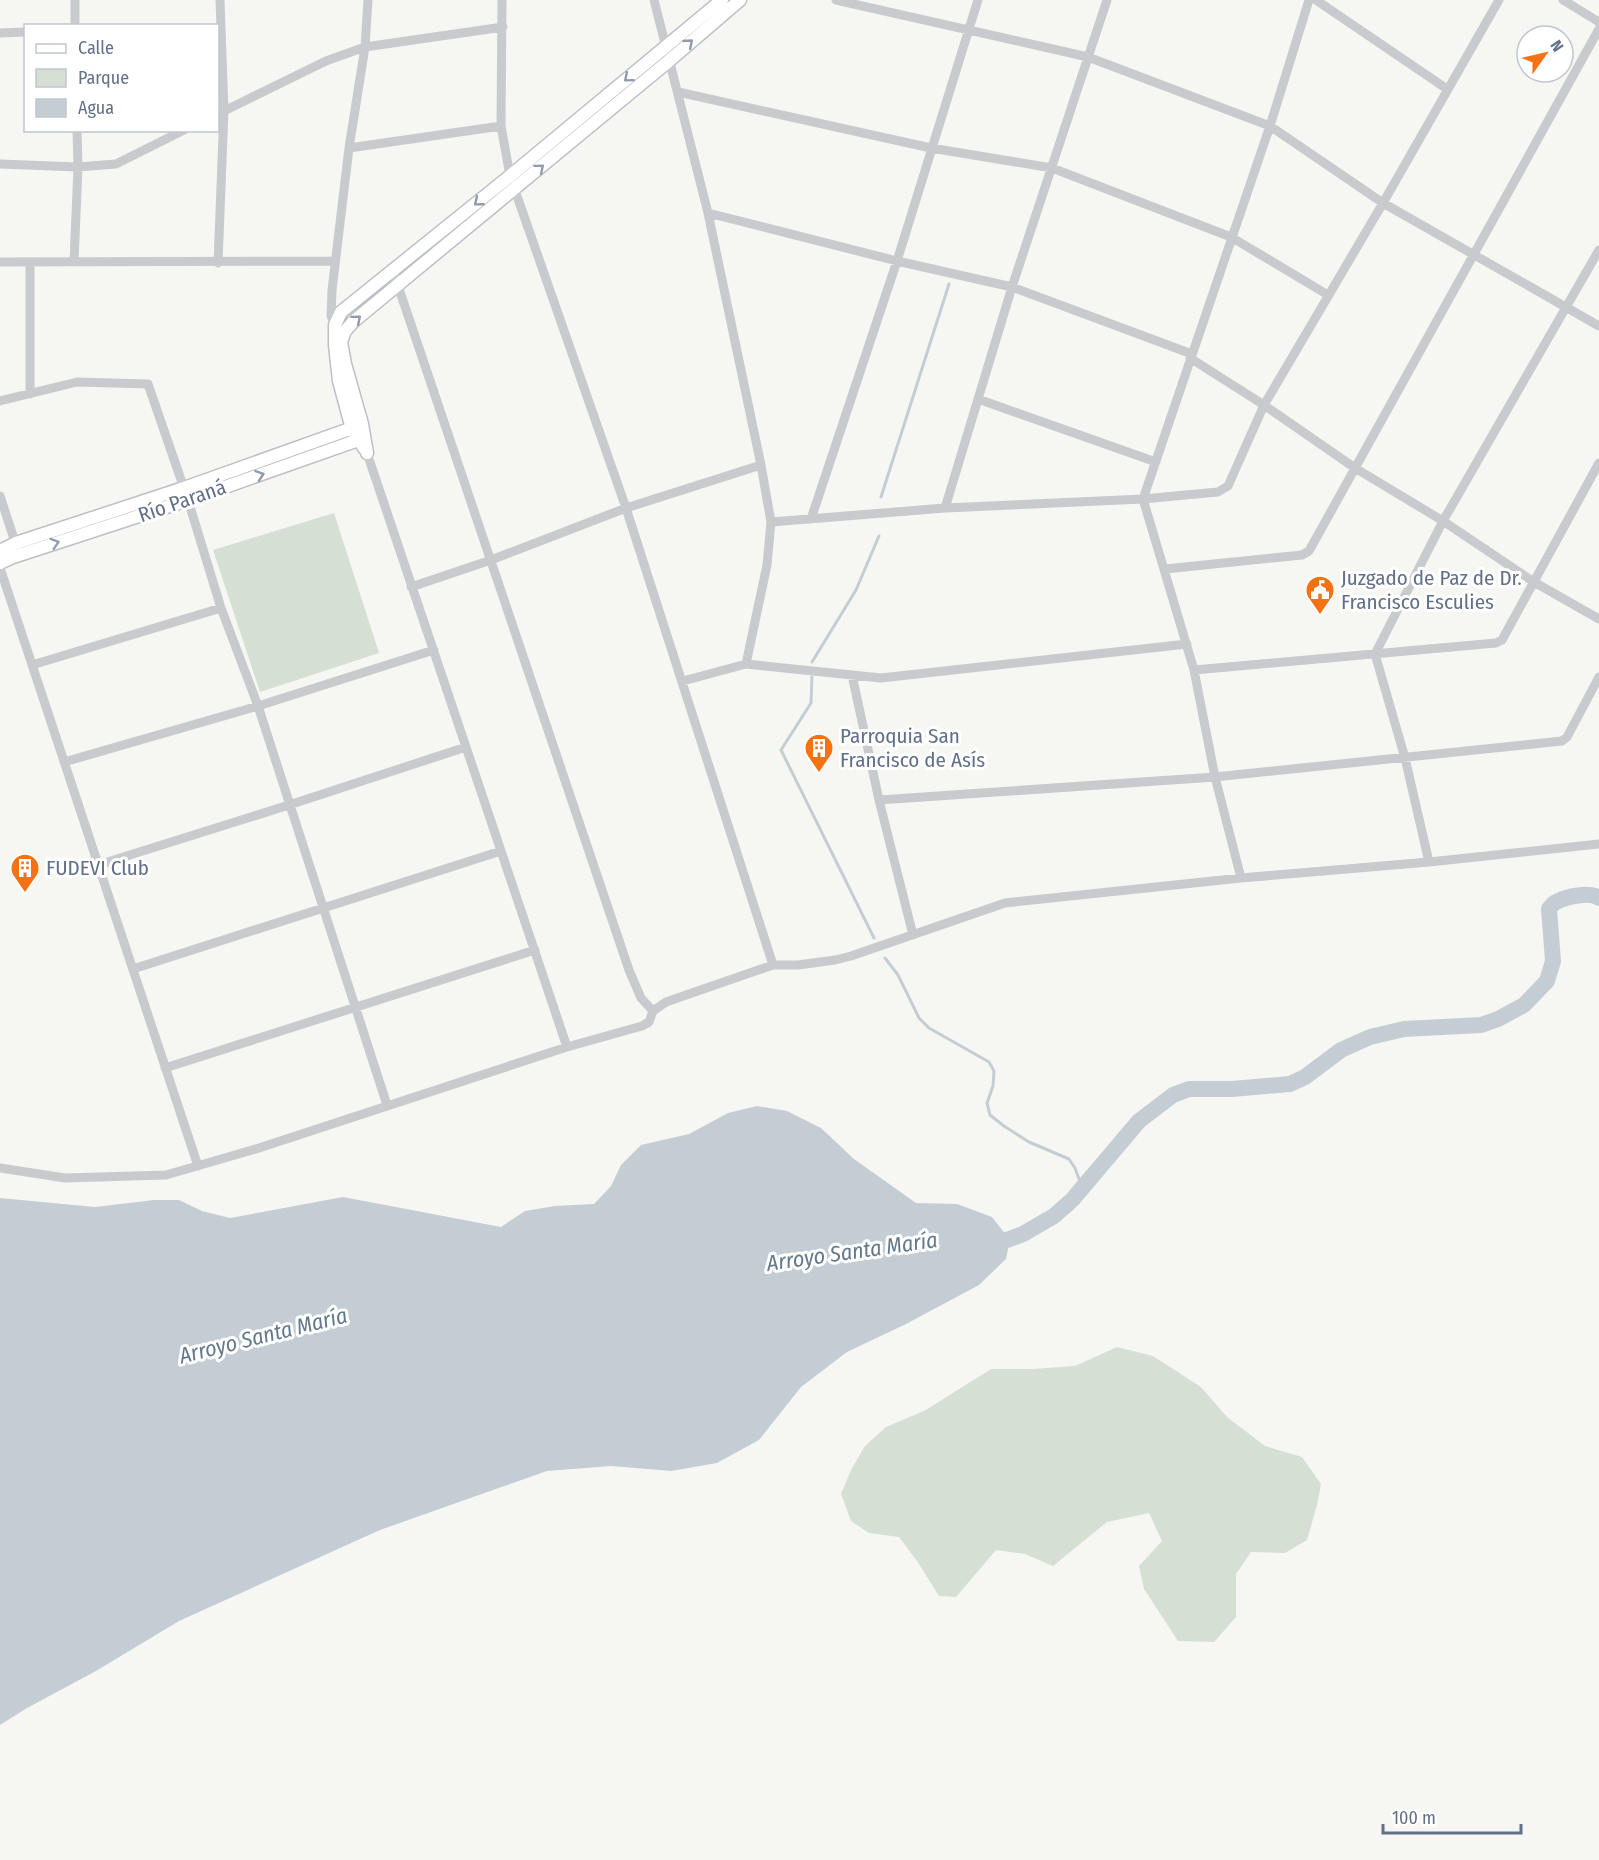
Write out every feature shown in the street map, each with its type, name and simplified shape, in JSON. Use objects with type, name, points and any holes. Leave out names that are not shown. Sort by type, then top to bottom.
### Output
[{"type":"street","points":[[75,0],[75,24]]},
{"type":"street","points":[[218,263],[221,112],[220,0]]},
{"type":"street","points":[[368,0],[365,47],[349,148],[335,261],[331,316],[335,325],[339,381],[367,453],[567,1047]]},
{"type":"street","points":[[501,0],[503,27],[501,126],[510,176],[626,508],[773,965]]},
{"type":"street","points":[[654,0],[708,213],[771,522],[767,565],[746,664]]},
{"type":"street","points":[[335,325],[341,312],[510,176],[722,0]]},
{"type":"street","points":[[357,427],[341,342],[345,331],[354,321],[740,0]]},
{"type":"street","points":[[836,0],[1088,57],[1269,126],[1383,203],[1599,326]]},
{"type":"street","points":[[811,519],[897,261],[978,0]]},
{"type":"street","points":[[945,508],[1012,287],[1107,0]]},
{"type":"street","points":[[1241,879],[1215,777],[1194,670],[1143,499],[1269,126],[1309,0]]},
{"type":"street","points":[[1316,0],[1447,89]]},
{"type":"street","points":[[771,522],[945,508],[1143,499],[1218,492],[1228,486],[1264,405],[1499,0]]},
{"type":"street","points":[[1563,0],[1599,22]]},
{"type":"street","points":[[221,112],[326,61],[365,47],[503,27]]},
{"type":"street","points":[[1165,569],[1302,555],[1309,551],[1599,29]]},
{"type":"street","points":[[0,33],[24,32]]},
{"type":"street","points":[[678,92],[931,148],[1052,168],[1231,237],[1328,295]]},
{"type":"street","points":[[349,148],[501,126]]},
{"type":"street","points":[[74,262],[77,132]]},
{"type":"street","points":[[0,164],[78,167],[117,164],[180,132]]},
{"type":"street","points":[[708,213],[897,261],[1012,287],[1191,356],[1355,468],[1443,521],[1534,582],[1599,620]]},
{"type":"street","points":[[1429,862],[1405,758],[1375,654],[1443,521],[1599,250]]},
{"type":"street","points":[[0,262],[335,261]]},
{"type":"street","points":[[30,262],[30,394]]},
{"type":"street","points":[[393,271],[629,970],[641,998],[653,1011]]},
{"type":"street","points":[[0,401],[77,382],[148,384],[186,494],[220,608],[258,706],[387,1105]]},
{"type":"street","points":[[978,399],[1156,462]]},
{"type":"street","name":"Río Paraná","points":[[186,494],[357,427]]},
{"type":"street","name":"Río Paraná","points":[[0,551],[17,549],[362,439]]},
{"type":"street","points":[[1194,670],[1496,643],[1502,640],[1599,463]]},
{"type":"street","points":[[411,587],[491,560],[626,508],[761,465]]},
{"type":"street","points":[[0,496],[17,549]]},
{"type":"street","name":"Río Paraná","points":[[0,566],[17,549]]},
{"type":"street","points":[[0,566],[198,1166]]},
{"type":"street","points":[[32,664],[220,608]]},
{"type":"street","points":[[683,681],[746,664],[881,678],[1187,644]]},
{"type":"street","points":[[64,762],[258,706],[434,650]]},
{"type":"street","points":[[852,675],[879,800],[913,935]]},
{"type":"street","points":[[879,800],[1215,777],[1562,741],[1567,737],[1599,677]]},
{"type":"street","points":[[98,865],[466,747]]},
{"type":"street","points":[[0,1168],[65,1178],[166,1175],[259,1148],[567,1047],[642,1026],[649,1022],[653,1011],[666,1002],[773,965],[798,965],[835,960],[1005,903],[1599,844]]},
{"type":"street","points":[[133,969],[501,851]]},
{"type":"street","points":[[165,1068],[535,950]]},
{"type":"green space","points":[[334,513],[379,653],[260,692],[213,550]]},
{"type":"green space","points":[[1117,1347],[1153,1356],[1201,1387],[1227,1417],[1265,1446],[1302,1457],[1321,1484],[1307,1540],[1285,1553],[1251,1552],[1236,1574],[1236,1617],[1214,1642],[1178,1641],[1144,1589],[1139,1566],[1162,1541],[1149,1513],[1107,1522],[1053,1566],[1025,1554],[996,1550],[956,1597],[939,1596],[899,1537],[869,1533],[851,1521],[841,1494],[865,1446],[886,1427],[924,1411],[991,1369],[1075,1366]]},
{"type":"water","points":[[757,1106],[787,1111],[821,1128],[854,1159],[916,1203],[957,1204],[992,1217],[1010,1240],[1006,1259],[979,1285],[847,1352],[801,1387],[759,1440],[717,1463],[671,1471],[611,1466],[547,1471],[380,1530],[179,1621],[0,1725],[0,1198],[95,1207],[154,1200],[179,1200],[202,1211],[230,1218],[343,1197],[501,1227],[525,1211],[555,1206],[594,1204],[611,1186],[621,1165],[641,1145],[689,1134],[728,1113]]},
{"type":"waterway","points":[[881,497],[949,284]]},
{"type":"waterway","points":[[812,662],[856,590],[879,536]]},
{"type":"waterway","points":[[812,677],[811,703],[781,750],[874,938]]},
{"type":"waterway","name":"Arroyo Santa María","points":[[988,1247],[1023,1234],[1054,1216],[1072,1200],[1139,1121],[1173,1095],[1189,1089],[1232,1089],[1290,1084],[1305,1077],[1341,1050],[1370,1037],[1404,1029],[1481,1025],[1524,1005],[1547,981],[1553,961],[1549,909],[1560,900],[1571,897],[1590,895],[1599,898]]},
{"type":"waterway","points":[[885,958],[898,975],[919,1018],[929,1028],[989,1062],[994,1071],[993,1086],[987,1103],[990,1115],[1029,1142],[1069,1159],[1082,1187]]},
{"type":"place","name":"Juzgado de Paz de Dr. Francisco Esculies","points":[[1320,616]]},
{"type":"place","name":"Parroquia San Francisco de Asís","points":[[819,774]]},
{"type":"place","name":"FUDEVI Club","points":[[25,894]]}]
